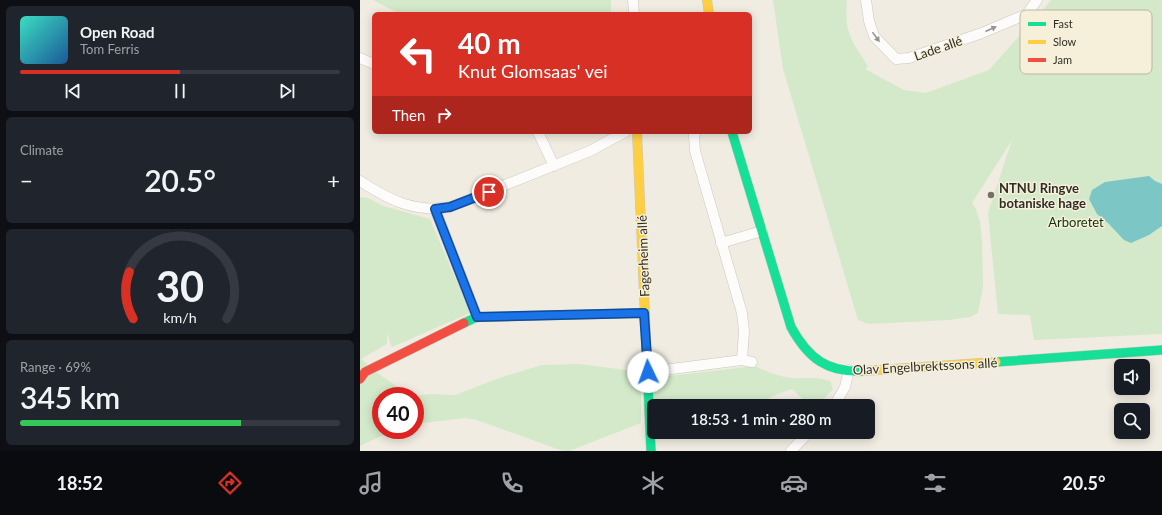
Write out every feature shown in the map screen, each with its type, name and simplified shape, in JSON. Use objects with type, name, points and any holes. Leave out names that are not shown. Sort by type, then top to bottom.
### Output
[{"type":"street","points":[[633,0],[634,12]]},
{"type":"street","points":[[707,0],[709,12]]},
{"type":"street","name":"Lade allé","points":[[866,0],[869,21],[874,36],[896,59],[909,58],[982,33],[1020,17]]},
{"type":"street","name":"Lade allé","points":[[1030,10],[1037,0]]},
{"type":"street","points":[[360,58],[372,63]]},
{"type":"street","points":[[539,134],[554,166]]},
{"type":"street","points":[[360,181],[393,200],[419,208],[435,209],[450,207],[590,151],[622,134]]},
{"type":"street","name":"Fagerheim allé","points":[[637,134],[651,451]]},
{"type":"street","points":[[648,372],[747,361],[742,313],[695,151],[695,134]]},
{"type":"street","name":"Olav Engelbrektssons allé","points":[[733,134],[791,327],[803,348],[823,364],[834,369],[849,370],[964,364],[1162,350]]},
{"type":"street","points":[[435,209],[477,317]]},
{"type":"street","points":[[721,243],[762,231]]},
{"type":"street","points":[[360,379],[365,372],[429,339],[477,317],[644,313]]},
{"type":"street","points":[[838,399],[845,387],[849,370]]},
{"type":"street","points":[[791,451],[802,439]]},
{"type":"green space","points":[[373,0],[611,0],[611,12],[396,12]]},
{"type":"green space","name":"NTNU Ringve botaniske hage","points":[[773,0],[847,0],[846,11],[848,28],[853,42],[868,66],[865,69],[904,90],[926,93],[989,70],[1020,35],[1020,74],[1152,74],[1152,10],[1043,10],[1051,0],[1162,0],[1162,334],[1034,340],[1030,315],[998,314],[988,213],[1012,140],[972,203],[976,209],[980,222],[982,240],[983,287],[978,313],[970,317],[948,320],[869,324],[858,320],[783,69]]},
{"type":"green space","points":[[360,197],[368,198],[383,206],[430,219],[470,313],[392,347],[387,334],[387,344],[361,359],[376,372],[398,387],[372,387],[372,439],[375,439],[360,446]]},
{"type":"green space","points":[[579,364],[641,372],[641,423],[569,451],[563,451],[477,420],[465,418],[424,423],[424,395],[455,395],[502,377],[542,365]]},
{"type":"green space","points":[[755,366],[772,374],[790,378],[825,379],[830,381],[833,389],[824,399],[803,399],[792,389],[768,399],[654,399],[652,378]]},
{"type":"water","points":[[1149,176],[1162,184],[1162,226],[1149,235],[1131,243],[1124,240],[1097,214],[1089,199],[1092,190],[1105,182]]},
{"type":"traffic: fast","points":[[733,134],[791,327],[804,347],[820,361],[839,369],[864,371]]},
{"type":"traffic: fast","points":[[464,323],[477,317],[645,313]]},
{"type":"traffic: fast","points":[[646,340],[651,451]]},
{"type":"traffic: fast","points":[[996,362],[1162,350]]},
{"type":"traffic: slow","points":[[707,0],[709,12]]},
{"type":"traffic: slow","points":[[637,134],[646,340]]},
{"type":"traffic: slow","points":[[864,371],[996,362]]},
{"type":"traffic: jam","points":[[360,379],[365,372],[464,323]]},
{"type":"place","name":"NTNU Ringve botaniske hage","points":[[991,195]]},
{"type":"route","points":[[489,192],[450,207],[435,209],[456,267],[477,317],[644,313],[648,372]]},
{"type":"park label","name":"Arboretet","points":[[1076,222]]}]
